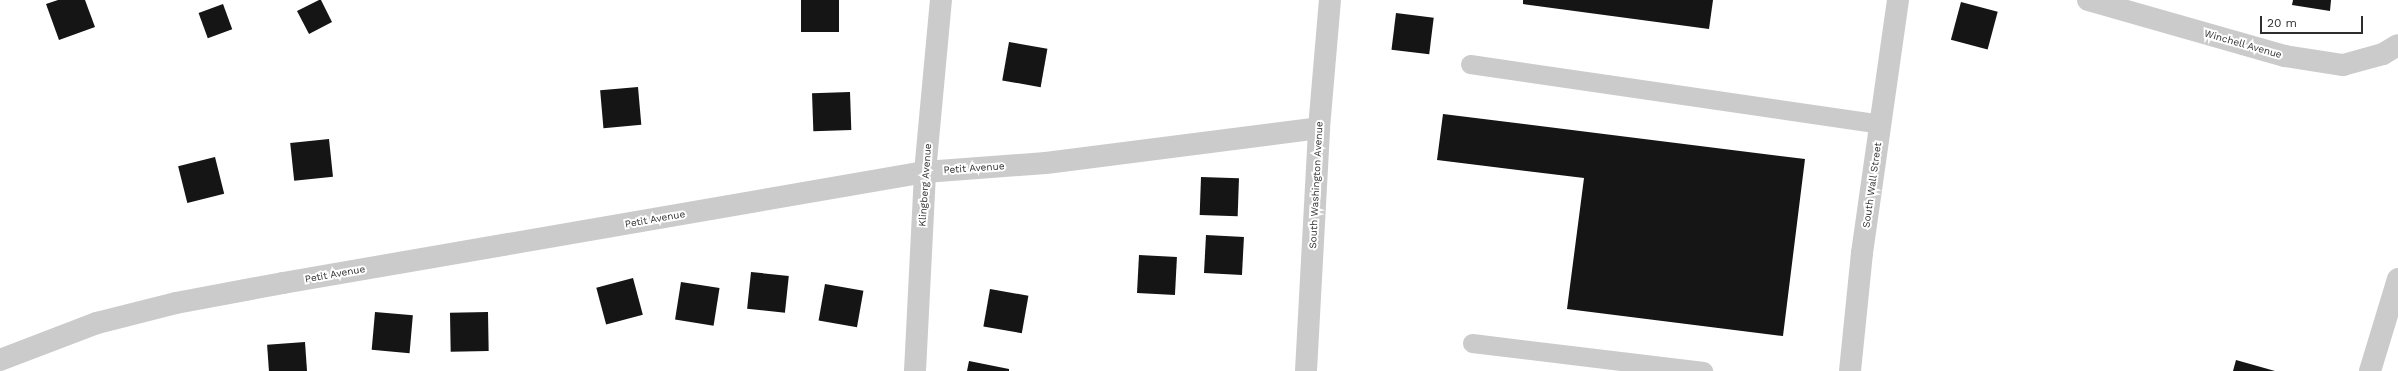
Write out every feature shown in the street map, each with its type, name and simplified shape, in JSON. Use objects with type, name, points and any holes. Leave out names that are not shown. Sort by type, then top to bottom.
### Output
[{"type":"street","name":"Klingberg Avenue","points":[[915,371],[925,172],[941,0]]},
{"type":"street","name":"South Washington Avenue","points":[[1306,371],[1319,128],[1330,0]]},
{"type":"street","name":"South Wall Street","points":[[1850,371],[1862,252],[1898,0]]},
{"type":"street","name":"Winchell Avenue","points":[[2088,0],[2285,56],[2343,64],[2383,54],[2398,44]]},
{"type":"street","name":"Petit Avenue","points":[[0,360],[97,323],[176,303],[925,172],[1046,163],[1319,128]]},
{"type":"street","points":[[2370,371],[2398,279]]},
{"type":"lane","points":[[1470,64],[1880,124]]},
{"type":"lane","points":[[1472,343],[1703,371]]},
{"type":"building","points":[[58,0],[85,0],[95,27],[59,40],[46,4]]},
{"type":"building","points":[[321,0],[332,22],[309,34],[297,11]]},
{"type":"building","points":[[801,0],[839,0],[839,32],[801,32]]},
{"type":"building","points":[[1523,0],[1713,0],[1709,29],[1523,4]]},
{"type":"building","points":[[2293,0],[2331,0],[2330,11],[2292,5]]},
{"type":"building","points":[[1961,2],[1998,12],[1988,50],[1951,40]]},
{"type":"building","points":[[223,4],[232,29],[208,38],[199,13]]},
{"type":"building","points":[[1396,13],[1434,18],[1429,54],[1391,50]]},
{"type":"building","points":[[1009,42],[1047,49],[1041,87],[1002,80]]},
{"type":"building","points":[[638,87],[641,125],[603,128],[600,90]]},
{"type":"building","points":[[850,92],[851,130],[813,131],[812,93]]},
{"type":"building","points":[[1443,114],[1805,159],[1783,336],[1567,309],[1584,178],[1437,160]]},
{"type":"building","points":[[329,139],[333,177],[294,181],[290,143]]},
{"type":"building","points":[[215,157],[224,194],[187,203],[178,166]]},
{"type":"building","points":[[1201,177],[1239,178],[1238,216],[1200,215]]},
{"type":"building","points":[[1206,235],[1244,237],[1242,275],[1204,273]]},
{"type":"building","points":[[1139,255],[1177,257],[1175,295],[1137,293]]},
{"type":"building","points":[[751,272],[789,276],[785,313],[747,309]]},
{"type":"building","points":[[633,278],[643,315],[606,325],[596,288]]},
{"type":"building","points":[[681,282],[720,288],[714,326],[675,320]]},
{"type":"building","points":[[825,284],[863,291],[857,327],[819,320]]},
{"type":"building","points":[[990,289],[1028,296],[1022,333],[983,326]]},
{"type":"building","points":[[375,312],[413,315],[410,353],[372,350]]},
{"type":"building","points":[[488,312],[489,351],[451,352],[450,313]]},
{"type":"building","points":[[305,342],[307,371],[269,371],[267,345]]},
{"type":"building","points":[[2236,360],[2275,371],[2233,371]]},
{"type":"building","points":[[969,361],[1009,369],[1009,371],[967,371]]}]
